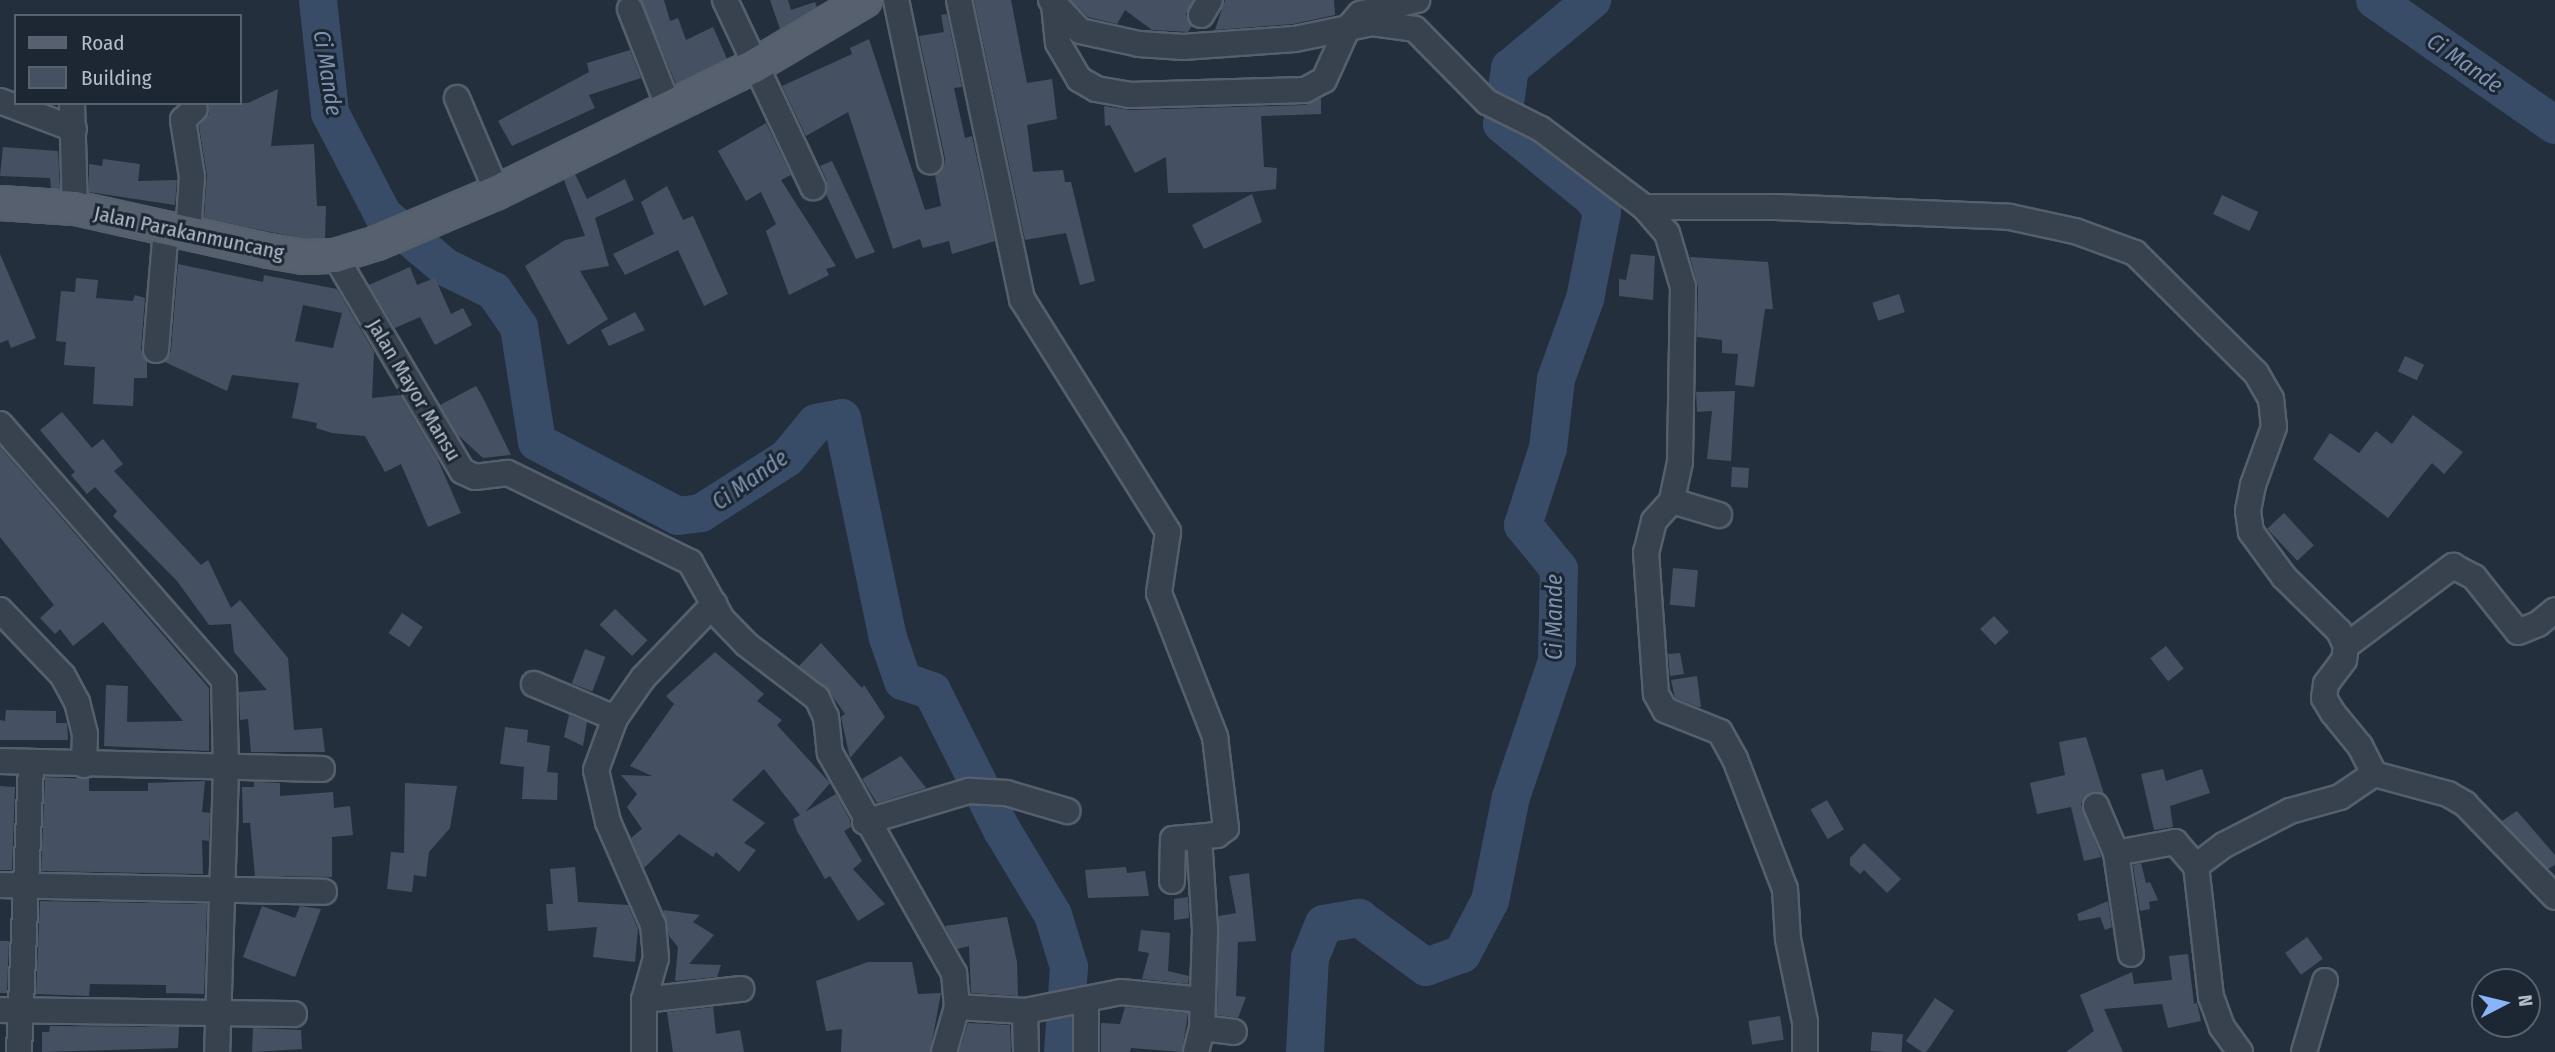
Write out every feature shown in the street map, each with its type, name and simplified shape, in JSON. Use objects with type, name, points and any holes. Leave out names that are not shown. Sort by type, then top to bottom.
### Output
[{"type":"main road","name":"Jalan Parakanmuncang","points":[[0,203],[75,208],[303,257],[335,256],[377,243],[497,192],[754,66],[865,0]]},
{"type":"street","points":[[725,0],[813,187]]},
{"type":"street","points":[[896,0],[930,161]]},
{"type":"street","points":[[959,0],[1022,299],[1168,532],[1159,593],[1215,737],[1226,828],[1217,835],[1173,839],[1172,881]]},
{"type":"street","points":[[1052,3],[1080,31],[1139,44],[1183,47],[1295,39],[1368,10],[1417,0]]},
{"type":"street","points":[[1052,3],[1058,43],[1079,79],[1096,89],[1129,95],[1305,90],[1324,80],[1351,16]]},
{"type":"street","points":[[630,9],[669,108]]},
{"type":"street","points":[[1351,16],[1422,33],[1463,82],[1487,102],[1524,118],[1644,207],[1673,242],[1683,287],[1680,461],[1672,501],[1654,521],[1646,552],[1656,694],[1665,710],[1720,732],[1735,759],[1785,889],[1788,939],[1805,1021],[1805,1052]]},
{"type":"street","points":[[457,98],[497,192]]},
{"type":"street","points":[[0,101],[74,129]]},
{"type":"street","points":[[72,105],[75,208]]},
{"type":"street","points":[[156,350],[177,231],[192,177],[183,120],[195,109]]},
{"type":"street","points":[[1644,207],[1776,207],[2010,217],[2075,231],[2135,253],[2256,373],[2271,399],[2274,427],[2253,485],[2248,511],[2251,533],[2284,577],[2339,631],[2346,646],[2344,660],[2326,684],[2324,698],[2360,746],[2374,774]]},
{"type":"street","name":"Jalan Mayor Mansu","points":[[335,256],[462,471],[475,477],[502,472],[520,478],[662,546],[690,562],[714,604]]},
{"type":"street","points":[[0,424],[221,675],[226,690],[226,769],[217,1052]]},
{"type":"street","points":[[1672,501],[1719,515]]},
{"type":"street","points":[[2346,646],[2453,566],[2474,577],[2518,632],[2538,625],[2555,610]]},
{"type":"street","points":[[644,1052],[645,1000],[656,958],[653,925],[608,822],[596,770],[615,719],[643,678],[714,604],[746,644],[817,698],[826,717],[830,753],[865,822],[954,973],[957,1007],[944,1052]]},
{"type":"street","points":[[0,610],[46,656],[73,694],[85,734],[84,765]]},
{"type":"street","points":[[534,684],[615,719]]},
{"type":"street","points":[[0,761],[226,769],[321,769]]},
{"type":"street","points":[[19,1052],[10,1010],[25,886],[31,763]]},
{"type":"street","points":[[2196,866],[2224,845],[2290,811],[2340,797],[2374,774],[2448,793],[2465,804],[2555,897]]},
{"type":"street","points":[[865,822],[969,791],[1006,793],[1067,811]]},
{"type":"street","points":[[2096,806],[2116,853],[2131,954]]},
{"type":"street","points":[[1196,1052],[1202,1028],[1205,929],[1199,837]]},
{"type":"street","points":[[2116,853],[2175,842],[2196,866],[2211,997],[2222,1027],[2240,1052]]},
{"type":"street","points":[[0,884],[324,892]]},
{"type":"street","points":[[2304,1052],[2325,981]]},
{"type":"street","points":[[645,1000],[741,989]]},
{"type":"street","points":[[957,1007],[1033,1009],[1121,992],[1203,1000]]},
{"type":"street","points":[[1081,1000],[1086,1052]]},
{"type":"street","points":[[1026,1052],[1033,1009]]},
{"type":"street","points":[[10,1010],[218,1010],[295,1014]]},
{"type":"street","points":[[1202,1028],[1234,1032]]},
{"type":"building","points":[[641,0],[664,0],[670,21],[678,18],[686,40],[713,27],[727,59],[676,84]]},
{"type":"building","points":[[770,0],[788,0],[791,10],[815,2],[817,7],[780,29]]},
{"type":"building","points":[[974,0],[1011,0],[1027,83],[1052,79],[1057,119],[1027,125],[1033,172],[1063,170],[1065,182],[1071,182],[1095,281],[1080,285],[1066,233],[1025,240]]},
{"type":"building","points":[[1071,0],[1193,0],[1186,14],[1192,26],[1188,32],[1152,30],[1125,10],[1117,24],[1088,17]]},
{"type":"building","points":[[1225,0],[1334,0],[1335,15],[1293,24],[1215,30]]},
{"type":"building","points":[[947,14],[962,87],[954,88],[965,138],[972,136],[995,241],[952,254],[949,241],[923,248],[920,239],[893,249],[848,112],[806,136],[782,86],[852,54],[850,48],[869,39],[925,210],[941,206],[935,175],[944,166],[945,158],[919,36],[944,32],[941,15]]},
{"type":"building","points":[[630,50],[641,78],[589,95],[595,108],[512,146],[498,121],[589,72],[587,63]]},
{"type":"building","points":[[278,89],[271,146],[314,144],[317,206],[326,206],[325,238],[304,239],[204,218],[207,175],[199,126],[209,114],[208,105],[248,103]]},
{"type":"building","points":[[1321,98],[1321,114],[1261,116],[1264,167],[1277,168],[1276,189],[1168,193],[1166,157],[1135,173],[1110,125],[1105,126],[1104,106],[1129,110],[1305,105]]},
{"type":"building","points":[[766,123],[791,175],[781,180],[836,266],[826,269],[829,275],[789,295],[766,231],[776,224],[761,192],[746,201],[718,151]]},
{"type":"building","points":[[3,147],[58,151],[60,189],[51,188],[50,178],[0,176]]},
{"type":"building","points":[[103,159],[140,164],[138,181],[177,180],[175,205],[89,192],[89,164],[102,166]]},
{"type":"building","points":[[832,161],[875,252],[856,259],[826,194],[827,181],[820,166]]},
{"type":"building","points":[[575,174],[587,199],[625,179],[634,200],[595,218],[609,266],[580,271],[608,319],[568,345],[525,266],[565,240],[585,236],[564,180]]},
{"type":"building","points":[[667,186],[683,220],[693,216],[728,294],[704,306],[678,250],[625,275],[613,254],[654,234],[641,202]]},
{"type":"building","points":[[1252,194],[1262,222],[1204,249],[1192,225]]},
{"type":"building","points":[[2222,195],[2258,212],[2249,231],[2213,214]]},
{"type":"building","points":[[0,254],[36,338],[11,348],[8,340],[0,343]]},
{"type":"building","points":[[1631,254],[1655,256],[1653,300],[1619,296],[1619,279],[1626,280]]},
{"type":"building","points":[[1690,257],[1768,262],[1773,309],[1765,309],[1754,387],[1735,385],[1738,354],[1722,353],[1722,340],[1697,337],[1698,287]]},
{"type":"building","points":[[178,264],[263,282],[264,275],[337,289],[374,352],[372,398],[400,395],[437,458],[461,513],[428,527],[401,464],[385,472],[365,436],[332,433],[316,428],[317,423],[292,418],[299,383],[232,375],[227,391],[165,362],[171,351]],"holes":[[[303,305],[342,313],[333,348],[295,341]]]},
{"type":"building","points":[[410,267],[417,285],[435,278],[451,314],[463,308],[472,325],[435,345],[420,317],[395,328],[369,285]]},
{"type":"building","points":[[76,278],[98,280],[96,298],[133,301],[135,295],[145,298],[141,349],[147,362],[147,378],[134,378],[133,406],[93,404],[95,367],[64,365],[66,342],[56,341],[61,291],[75,292]]},
{"type":"building","points":[[1899,294],[1905,312],[1878,321],[1872,303]]},
{"type":"building","points":[[635,312],[645,330],[609,346],[601,330]]},
{"type":"building","points":[[2405,356],[2424,365],[2417,380],[2398,371]]},
{"type":"building","points":[[476,386],[511,455],[483,458],[458,435],[440,405]]},
{"type":"building","points":[[1735,391],[1731,461],[1707,459],[1712,411],[1697,412],[1696,392]]},
{"type":"building","points":[[62,412],[92,448],[103,439],[123,464],[114,471],[201,565],[208,560],[231,608],[240,600],[288,658],[294,730],[322,728],[325,752],[251,752],[248,719],[240,720],[239,692],[267,690],[234,652],[231,624],[209,625],[177,581],[113,516],[117,511],[95,487],[87,494],[71,475],[75,472],[40,430]]},
{"type":"building","points":[[2413,415],[2463,452],[2444,474],[2432,463],[2388,518],[2313,459],[2330,433],[2359,453],[2376,431],[2392,444]]},
{"type":"building","points":[[0,447],[209,688],[209,751],[104,746],[106,685],[128,686],[127,722],[183,721],[103,622],[73,646],[60,629],[55,634],[40,618],[54,605],[0,537]]},
{"type":"building","points":[[1732,467],[1749,468],[1748,488],[1731,487]]},
{"type":"building","points":[[2284,513],[2314,545],[2297,561],[2267,529]]},
{"type":"building","points":[[1673,568],[1698,570],[1695,607],[1670,605]]},
{"type":"building","points":[[615,609],[647,640],[632,656],[600,625]]},
{"type":"building","points":[[402,613],[423,627],[409,647],[389,633]]},
{"type":"building","points":[[1994,616],[2009,632],[1995,645],[1980,629]]},
{"type":"building","points":[[821,643],[862,688],[864,685],[885,717],[850,758],[841,717],[845,714],[826,687],[799,666]]},
{"type":"building","points":[[2166,646],[2184,669],[2168,681],[2150,658]]},
{"type":"building","points":[[585,649],[606,657],[592,691],[572,684]]},
{"type":"building","points":[[715,652],[764,694],[757,701],[782,720],[777,725],[830,783],[805,812],[836,794],[850,820],[851,827],[844,831],[862,861],[853,869],[885,904],[858,921],[830,876],[825,879],[797,831],[793,819],[800,815],[764,769],[732,800],[765,823],[744,843],[756,850],[739,872],[716,852],[713,857],[679,834],[644,868],[631,838],[642,829],[627,807],[637,794],[621,775],[652,776],[630,766],[674,704],[666,696]]},
{"type":"building","points":[[1680,653],[1684,674],[1670,676],[1668,654]]},
{"type":"building","points":[[1697,676],[1701,707],[1675,698],[1671,680]]},
{"type":"building","points":[[6,710],[56,711],[56,723],[67,723],[68,740],[0,740],[0,720],[5,721]]},
{"type":"building","points":[[569,715],[587,722],[583,746],[564,737]]},
{"type":"building","points":[[505,727],[528,730],[527,742],[550,746],[547,772],[558,773],[557,800],[522,799],[524,767],[500,764]]},
{"type":"building","points":[[2086,737],[2104,794],[2090,793],[2081,804],[2101,857],[2084,861],[2071,807],[2037,814],[2030,783],[2065,775],[2059,742]]},
{"type":"building","points":[[901,756],[926,788],[877,803],[862,779]]},
{"type":"building","points":[[2163,769],[2166,781],[2202,769],[2210,793],[2170,806],[2173,827],[2154,830],[2141,774]]},
{"type":"building","points":[[45,777],[89,779],[89,791],[148,791],[148,783],[205,781],[202,812],[210,813],[209,841],[202,840],[203,874],[41,871]]},
{"type":"building","points":[[254,782],[280,783],[280,796],[333,792],[334,808],[350,806],[353,835],[332,837],[332,877],[255,876],[250,823],[243,823],[242,787],[254,787]]},
{"type":"building","points":[[405,783],[457,786],[450,828],[429,852],[426,877],[414,875],[412,892],[387,889],[391,852],[404,853]]},
{"type":"building","points":[[0,786],[15,787],[12,870],[0,870]]},
{"type":"building","points":[[1827,800],[1844,829],[1828,839],[1811,810]]},
{"type":"building","points":[[2517,811],[2555,855],[2555,865],[2548,869],[2502,821]]},
{"type":"building","points":[[1864,843],[1901,879],[1887,893],[1864,870],[1860,874],[1850,865],[1850,858]]},
{"type":"building","points":[[2141,863],[2146,883],[2150,882],[2158,900],[2149,902],[2150,909],[2140,911],[2133,865]]},
{"type":"building","points":[[575,867],[578,902],[628,905],[638,929],[635,962],[593,957],[597,927],[548,931],[546,904],[553,904],[550,869]]},
{"type":"building","points":[[1126,867],[1127,873],[1145,871],[1149,896],[1088,898],[1085,870]]},
{"type":"building","points":[[1249,873],[1256,941],[1238,942],[1236,996],[1246,997],[1238,1018],[1217,1015],[1219,916],[1236,913],[1229,876]]},
{"type":"building","points":[[1188,897],[1189,918],[1174,920],[1174,899]]},
{"type":"building","points":[[40,901],[207,904],[204,994],[166,993],[166,985],[90,984],[89,996],[36,994]]},
{"type":"building","points":[[2108,901],[2112,927],[2105,930],[2100,917],[2079,921],[2077,914]]},
{"type":"building","points":[[262,906],[295,918],[300,906],[321,909],[295,977],[243,957]]},
{"type":"building","points":[[663,910],[700,915],[693,922],[714,935],[689,964],[721,965],[717,977],[675,981],[678,947],[669,936]]},
{"type":"building","points":[[1007,917],[1017,962],[1018,996],[971,993],[969,946],[957,949],[945,926]]},
{"type":"building","points":[[1141,930],[1170,933],[1168,971],[1189,976],[1188,984],[1142,979],[1149,953],[1138,951]]},
{"type":"building","points":[[2307,937],[2323,959],[2301,975],[2285,953]]},
{"type":"building","points":[[0,941],[9,941],[7,993],[0,993]]},
{"type":"building","points":[[2188,954],[2194,1004],[2197,1003],[2201,1021],[2168,1028],[2162,1004],[2104,1009],[2123,1052],[2066,1052],[2094,1031],[2080,995],[2132,972],[2134,984],[2172,980],[2169,956]]},
{"type":"building","points":[[868,962],[912,962],[918,994],[941,993],[930,1052],[841,1052],[842,1029],[826,1031],[816,981]]},
{"type":"building","points":[[1935,998],[1954,1011],[1926,1052],[1906,1041]]},
{"type":"building","points":[[713,1007],[716,1034],[740,1030],[744,1052],[673,1052],[667,1012]]},
{"type":"building","points":[[1125,1007],[1188,1013],[1182,1052],[1131,1048],[1130,1052],[1101,1052],[1101,1023],[1120,1024]]},
{"type":"building","points":[[1780,1016],[1784,1040],[1752,1045],[1748,1021]]},
{"type":"building","points":[[968,1023],[1010,1025],[1011,1052],[959,1052]]},
{"type":"building","points":[[50,1026],[179,1027],[178,1048],[42,1052],[42,1032],[49,1032]]},
{"type":"building","points":[[253,1028],[301,1030],[302,1049],[252,1052]]},
{"type":"building","points":[[1872,1032],[1903,1034],[1902,1052],[1871,1051]]},
{"type":"waterway","name":"Ci Mande","points":[[318,0],[330,113],[383,215],[445,267],[494,291],[519,327],[537,442],[678,516],[701,513],[787,458],[816,423],[842,418],[888,638],[903,681],[932,691],[1002,830],[1053,915],[1069,967],[1063,1052]]},
{"type":"waterway","name":"Ci Mande","points":[[1305,1052],[1310,958],[1324,924],[1359,918],[1426,967],[1462,954],[1490,901],[1511,797],[1557,661],[1559,569],[1523,525],[1548,448],[1556,379],[1585,299],[1602,212],[1593,198],[1502,124],[1510,68],[1592,0]]},
{"type":"waterway","name":"Ci Mande","points":[[2375,0],[2555,125]]}]
